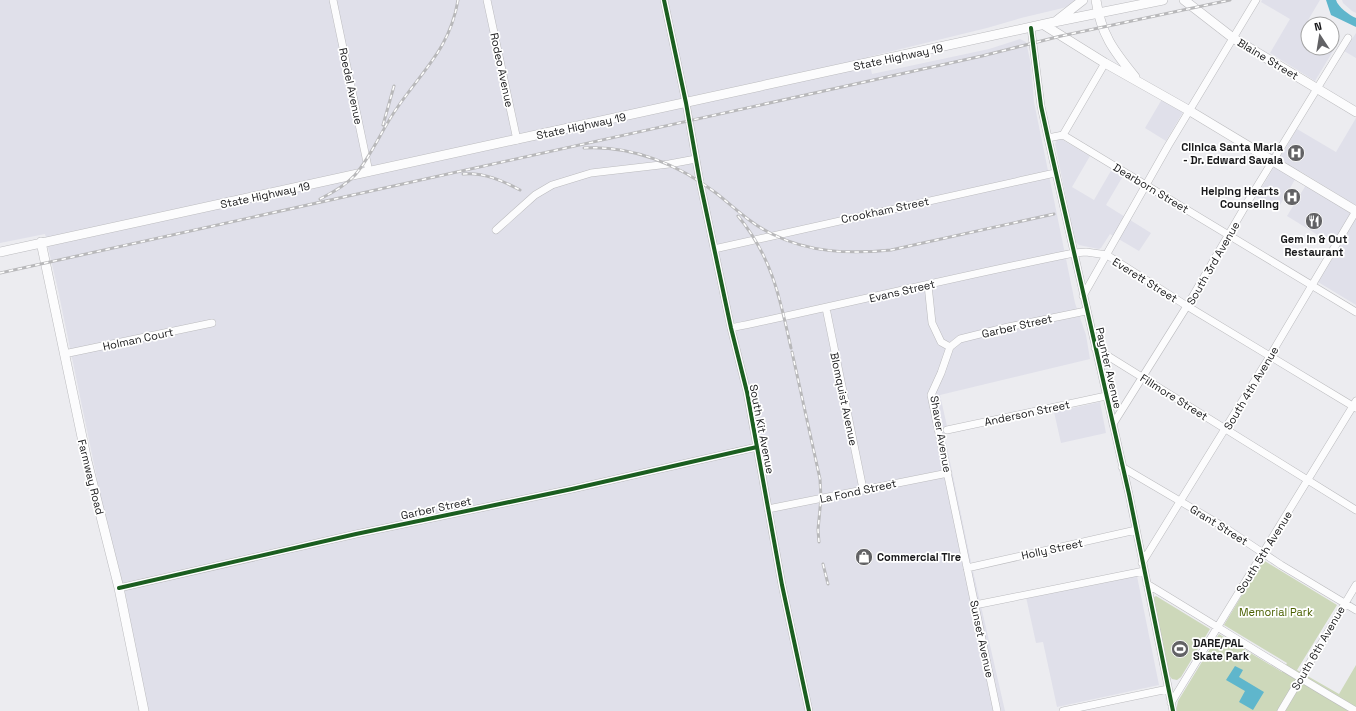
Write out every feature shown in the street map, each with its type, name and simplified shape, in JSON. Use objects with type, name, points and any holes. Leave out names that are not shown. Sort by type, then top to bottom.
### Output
[{"type":"main road","points":[[1054,22],[1083,0]]},
{"type":"main road","points":[[1096,0],[1102,27],[1111,46],[1138,81]]},
{"type":"main road","name":"State Highway 19","points":[[0,252],[1054,22],[1162,0]]},
{"type":"main road","name":"Blaine Street","points":[[1184,0],[1234,38],[1356,112]]},
{"type":"main road","points":[[1044,25],[1105,63],[1190,111],[1356,211]]},
{"type":"main road","name":"Farmway Road","points":[[41,242],[87,461],[119,588],[144,711]]},
{"type":"street","name":"Roedel Avenue","points":[[333,0],[368,172]]},
{"type":"street","name":"Rodeo Avenue","points":[[487,0],[517,140]]},
{"type":"street","name":"South Kit Avenue","points":[[664,0],[686,103],[714,249],[747,392],[782,585],[809,711]]},
{"type":"street","points":[[1083,296],[1145,185],[1256,0]]},
{"type":"street","name":"Paynter Avenue","points":[[1031,28],[1041,106],[1136,530],[1173,711]]},
{"type":"street","name":"South 3rd Avenue","points":[[1112,424],[1187,306],[1348,38]]},
{"type":"street","points":[[1048,138],[1063,135],[1105,63]]},
{"type":"street","name":"Dearborn Street","points":[[1063,135],[1356,312]]},
{"type":"street","points":[[496,230],[534,195],[552,185],[591,173],[669,164],[696,159]]},
{"type":"street","name":"Crookham Street","points":[[714,249],[1055,173]]},
{"type":"street","name":"South 4th Avenue","points":[[1142,563],[1226,429],[1356,211]]},
{"type":"street","name":"Everett Street","points":[[1074,253],[1086,252],[1107,255],[1187,306],[1355,405]]},
{"type":"street","name":"Evans Street","points":[[731,328],[1074,253]]},
{"type":"street","points":[[928,285],[932,323],[941,342],[950,347]]},
{"type":"street","name":"Blomquist Avenue","points":[[826,308],[863,489]]},
{"type":"street","name":"Garber Street","points":[[950,347],[960,339],[1008,327],[1086,311]]},
{"type":"street","name":"Holman Court","points":[[64,354],[212,323]]},
{"type":"street","name":"Shaver Avenue","points":[[950,347],[941,373],[931,394],[967,568]]},
{"type":"street","name":"Fillmore Street","points":[[1095,348],[1356,510]]},
{"type":"street","name":"Anderson Street","points":[[947,430],[1106,396]]},
{"type":"street","name":"South 5th Avenue","points":[[1171,703],[1355,405]]},
{"type":"street","name":"Garber Street","points":[[119,588],[356,534],[572,489],[757,447]]},
{"type":"street","name":"Grant Street","points":[[1122,467],[1356,610]]},
{"type":"street","name":"La Fond Street","points":[[768,509],[948,472]]},
{"type":"street","name":"Holly Street","points":[[967,568],[1136,530]]},
{"type":"street","name":"Sunset Avenue","points":[[967,568],[997,711]]},
{"type":"street","points":[[975,605],[1144,571]]},
{"type":"street","points":[[1147,584],[1218,626],[1300,679],[1356,711]]},
{"type":"street","name":"South 6th Avenue","points":[[1281,711],[1356,585]]},
{"type":"street","points":[[1063,711],[1168,689]]},
{"type":"shaded area","points":[[0,0],[1076,0],[1075,3],[1063,8],[868,57],[872,74],[989,49],[1020,39],[1026,42],[1031,64],[1034,102],[1075,303],[1086,335],[1090,359],[940,395],[947,426],[943,428],[971,562],[1005,711],[145,711],[58,290],[45,234],[0,243]]},
{"type":"shaded area","points":[[1262,0],[1320,0],[1311,16],[1300,16],[1300,56],[1330,56],[1315,81],[1270,53],[1290,19],[1261,2]]},
{"type":"shaded area","points":[[1342,0],[1356,0],[1356,13],[1343,3]]},
{"type":"shaded area","points":[[1356,33],[1356,58],[1344,51]]},
{"type":"shaded area","points":[[1162,99],[1183,112],[1166,141],[1145,128]]},
{"type":"shaded area","points":[[1356,118],[1356,305],[1318,282],[1339,248],[1287,216],[1306,185],[1350,213],[1355,205],[1300,171],[1277,210],[1256,197],[1297,129],[1336,152]]},
{"type":"shaded area","points":[[1061,139],[1090,156],[1072,187],[1094,200],[1112,169],[1123,176],[1106,205],[1151,233],[1139,251],[1110,234],[1099,249],[1079,245],[1075,242],[1055,144],[1057,140]]},
{"type":"shaded area","points":[[1100,402],[1106,433],[1061,443],[1054,412]]},
{"type":"shaded area","points":[[1137,576],[1159,685],[1057,707],[1043,642],[1036,643],[1026,597]]},
{"type":"green space","name":"Memorial Park","points":[[1263,560],[1337,605],[1297,670],[1339,694],[1356,665],[1356,711],[1176,711],[1178,701],[1219,634],[1282,672],[1287,663],[1224,625]]},
{"type":"green space","name":"Memorial Park","points":[[1156,596],[1210,629],[1181,677],[1177,680],[1172,679],[1169,675],[1153,599]]},
{"type":"water","points":[[1326,0],[1336,0],[1344,10],[1356,18],[1356,27],[1340,19],[1340,16],[1331,15]]},
{"type":"water","points":[[1235,666],[1243,670],[1239,677],[1264,692],[1253,710],[1239,702],[1245,691],[1226,680]]},
{"type":"railway","points":[[320,199],[347,182],[361,167],[392,116],[426,70],[442,45],[449,32],[458,0]]},
{"type":"railway","points":[[0,273],[982,56],[1061,36],[1230,0]]},
{"type":"railway","points":[[383,125],[394,86]]},
{"type":"railway","points":[[584,148],[620,150],[654,159],[671,166],[702,183],[750,221],[764,230],[801,245],[830,251],[860,252],[891,250],[1054,214]]},
{"type":"railway","points":[[463,174],[478,174],[486,176],[500,180],[520,190]]},
{"type":"railway","points":[[738,216],[750,231],[767,263],[783,312],[791,348]]},
{"type":"railway","points":[[792,352],[820,479],[821,498],[818,530],[819,542]]},
{"type":"railway","points":[[823,564],[828,584]]},
{"type":"cycle path","points":[[664,0],[686,103],[700,182],[731,328],[747,392],[782,585],[809,711]]},
{"type":"cycle path","points":[[1031,28],[1041,106],[1129,494],[1173,711]]},
{"type":"cycle path","points":[[119,588],[356,534],[572,489],[757,447]]},
{"type":"place","name":"Clinica Santa Maria - Dr. Edward Savala","points":[[1296,153]]},
{"type":"place","name":"Helping Hearts Counseling","points":[[1292,197]]},
{"type":"place","name":"Gem In & Out Restaurant","points":[[1314,221]]},
{"type":"place","name":"Commercial Tire","points":[[864,557]]},
{"type":"place","name":"DARE/PAL Skate Park","points":[[1180,649]]}]
